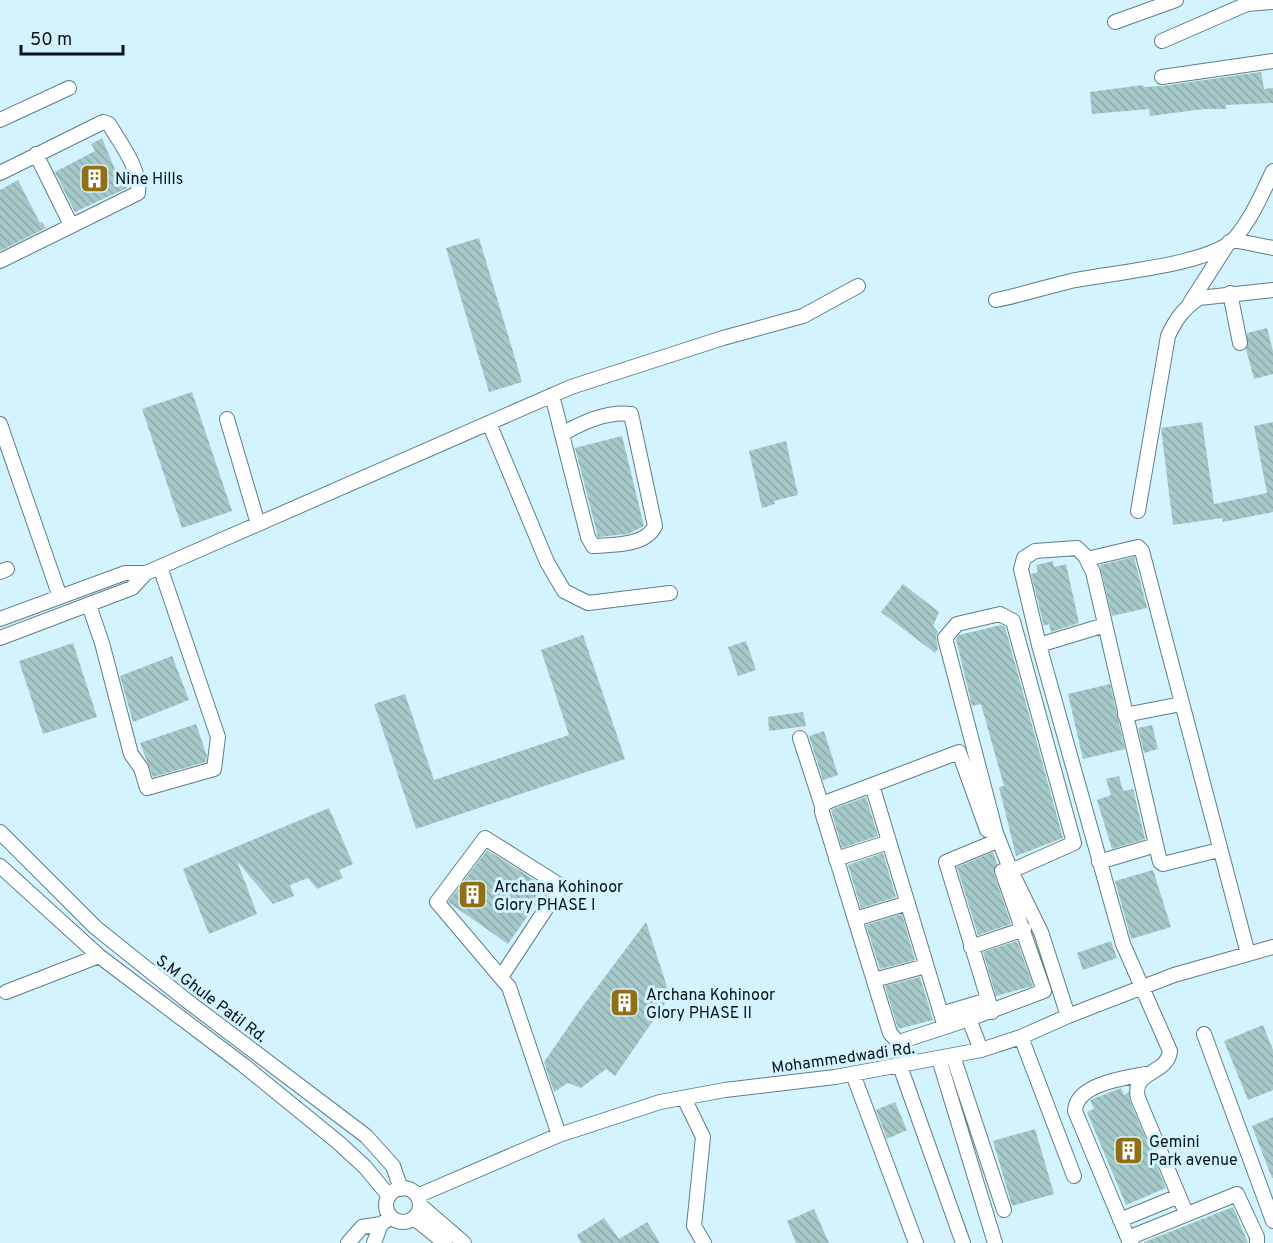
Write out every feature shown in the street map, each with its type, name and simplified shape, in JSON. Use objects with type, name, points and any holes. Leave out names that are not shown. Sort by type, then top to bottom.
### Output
[{"type":"street","points":[[1115,22],[1176,0]]},
{"type":"street","points":[[1162,41],[1247,3],[1273,2]]},
{"type":"street","points":[[1162,77],[1273,61]]},
{"type":"street","points":[[0,120],[69,88]]},
{"type":"street","points":[[0,173],[103,122],[109,124],[138,179],[138,193],[0,261]]},
{"type":"street","points":[[36,154],[71,225]]},
{"type":"street","points":[[1138,511],[1167,336],[1175,320],[1189,305],[1256,206],[1273,171]]},
{"type":"street","points":[[996,300],[1095,276],[1165,266],[1202,256],[1231,241],[1273,248]]},
{"type":"street","points":[[0,619],[125,573],[146,573],[552,395],[723,338],[802,316],[858,286]]},
{"type":"street","points":[[1189,305],[1199,298],[1273,290]]},
{"type":"street","points":[[1230,293],[1240,343]]},
{"type":"street","points":[[552,395],[564,433],[588,537],[593,546],[612,546],[645,538],[655,526],[631,414],[619,413],[578,425],[564,433]]},
{"type":"street","points":[[226,419],[258,524]]},
{"type":"street","points":[[489,423],[547,562],[564,591],[588,603],[670,593]]},
{"type":"street","points":[[0,424],[60,597]]},
{"type":"street","points":[[1130,1243],[1075,1111],[1076,1102],[1083,1093],[1119,1079],[1145,1074],[1165,1066],[1169,1060],[1170,1051],[1124,944],[1099,862],[1039,645],[1021,569],[1024,558],[1035,551],[1077,548],[1093,572],[1156,845],[1163,864],[1220,850]]},
{"type":"street","points":[[1087,560],[1138,548],[1142,551],[1248,954]]},
{"type":"street","points":[[89,605],[102,643],[131,754],[141,768],[147,788],[214,769],[218,737],[160,567]]},
{"type":"street","points":[[0,638],[132,588],[146,573]]},
{"type":"street","points":[[1011,871],[1074,843],[1013,621],[1000,614],[957,624],[945,638],[996,833],[1011,871],[1041,932],[1068,1016]]},
{"type":"street","points":[[1039,645],[1105,625]]},
{"type":"street","points":[[1125,714],[1181,704]]},
{"type":"street","points":[[800,738],[890,1033],[897,1041],[943,1021],[1044,991],[1024,929],[959,752],[822,806]]},
{"type":"street","points":[[872,785],[943,1021]]},
{"type":"street","name":"S.M Ghule Patil Rd.","points":[[0,832],[95,927],[186,1000],[366,1136],[393,1166],[395,1193]]},
{"type":"street","points":[[505,982],[561,886],[485,838],[437,902],[505,982],[559,1135]]},
{"type":"street","points":[[836,859],[889,842]]},
{"type":"street","points":[[990,1006],[946,862],[992,843]]},
{"type":"street","points":[[1099,862],[1156,845]]},
{"type":"street","name":"S.M Ghule Patil Rd.","points":[[1,872],[99,956],[242,1064],[395,1193]]},
{"type":"street","points":[[855,919],[908,903]]},
{"type":"street","points":[[971,947],[1024,929]]},
{"type":"street","name":"Mohammedwadi Rd.","points":[[417,1207],[559,1135],[660,1102],[725,1090],[853,1074],[981,1050],[1021,1037],[1068,1016],[1174,975],[1273,947]]},
{"type":"street","points":[[6,992],[99,956]]},
{"type":"street","points":[[874,980],[926,966]]},
{"type":"street","points":[[943,1021],[969,1019],[990,1006]]},
{"type":"street","points":[[969,1019],[981,1050]]},
{"type":"street","points":[[1204,1034],[1273,1221]]},
{"type":"street","points":[[1021,1037],[1074,1176]]},
{"type":"street","points":[[946,1058],[1004,1210]]},
{"type":"street","points":[[946,1058],[995,1243]]},
{"type":"street","points":[[900,1066],[963,1243]]},
{"type":"street","points":[[853,1074],[916,1243]]},
{"type":"street","points":[[1145,1074],[1138,1084],[1138,1098],[1186,1213]]},
{"type":"street","points":[[684,1098],[703,1137],[694,1226],[704,1243]]},
{"type":"street","points":[[374,1243],[386,1220],[387,1210],[395,1193],[408,1189],[417,1207],[445,1243]]},
{"type":"street","points":[[1130,1243],[1133,1236],[1237,1194],[1257,1237],[1257,1243]]},
{"type":"street","points":[[1120,1220],[1179,1196]]},
{"type":"street","points":[[348,1243],[362,1227],[386,1220],[400,1222],[417,1207]]},
{"type":"street","points":[[417,1207],[464,1243]]},
{"type":"building","points":[[1261,72],[1264,89],[1273,88],[1273,103],[1226,105],[1226,109],[1204,109],[1150,116],[1149,109],[1092,114],[1090,92],[1143,85],[1143,87],[1163,86]]},
{"type":"building","name":"Nine Hills","points":[[102,138],[116,172],[127,188],[75,212],[55,172],[95,151],[91,144]]},
{"type":"building","points":[[18,180],[40,223],[42,222],[46,228],[0,251],[0,190]]},
{"type":"building","points":[[479,238],[522,382],[489,392],[446,248]]},
{"type":"building","points":[[1267,328],[1273,351],[1273,374],[1254,379],[1246,349],[1247,333]]},
{"type":"building","points":[[192,392],[232,511],[182,528],[142,409]]},
{"type":"building","points":[[1202,422],[1214,504],[1267,493],[1254,426],[1273,422],[1273,512],[1223,522],[1222,518],[1173,525],[1161,428]]},
{"type":"building","points":[[622,436],[644,526],[628,534],[598,537],[575,448]]},
{"type":"building","points":[[786,441],[798,495],[774,501],[775,504],[762,508],[749,451]]},
{"type":"building","points":[[1134,557],[1147,608],[1112,616],[1100,565]]},
{"type":"building","points":[[1053,561],[1054,567],[1066,564],[1079,623],[1051,632],[1049,624],[1044,626],[1031,574],[1038,572],[1036,565]]},
{"type":"building","points":[[903,584],[939,612],[933,626],[938,632],[936,637],[938,649],[935,653],[881,612]]},
{"type":"building","points":[[1001,625],[1005,627],[1063,838],[1016,856],[999,787],[1004,786],[981,704],[972,706],[956,639],[959,635]]},
{"type":"building","points":[[583,635],[625,759],[416,829],[374,704],[405,694],[434,780],[569,735],[541,650]]},
{"type":"building","points":[[746,641],[756,670],[738,676],[728,647]]},
{"type":"building","points":[[73,643],[97,717],[43,734],[19,661]]},
{"type":"building","points":[[172,656],[189,700],[133,722],[120,676]]},
{"type":"building","points":[[1110,684],[1125,749],[1083,759],[1068,694]]},
{"type":"building","points":[[803,712],[806,726],[769,731],[768,717]]},
{"type":"building","points":[[196,724],[207,756],[206,762],[153,777],[140,743]]},
{"type":"building","points":[[1152,725],[1158,749],[1144,753],[1138,728]]},
{"type":"building","points":[[824,731],[838,775],[823,780],[809,736]]},
{"type":"building","points":[[1119,776],[1123,791],[1133,789],[1145,839],[1112,849],[1097,800],[1111,795],[1106,779]]},
{"type":"building","points":[[866,797],[878,836],[842,848],[831,810]]},
{"type":"building","points":[[329,808],[353,864],[339,870],[343,878],[317,889],[308,878],[290,885],[294,896],[273,904],[237,861],[257,914],[209,934],[183,869]]},
{"type":"building","name":"Archana Kohinoor Glory PHASE I","points":[[487,850],[547,888],[508,944],[448,902]]},
{"type":"building","points":[[993,852],[997,864],[994,874],[1011,924],[978,935],[957,867]]},
{"type":"building","points":[[883,853],[896,897],[861,908],[848,865]]},
{"type":"building","points":[[1153,870],[1171,927],[1131,939],[1115,881]]},
{"type":"building","points":[[902,914],[915,960],[880,969],[866,925]]},
{"type":"building","name":"Archana Kohinoor Glory PHASE II","points":[[646,922],[670,996],[615,1076],[606,1069],[581,1088],[568,1083],[554,1092],[544,1062]]},
{"type":"building","points":[[1017,941],[1033,986],[996,996],[983,952]]},
{"type":"building","points":[[1111,941],[1117,958],[1083,970],[1077,953]]},
{"type":"building","points":[[920,977],[933,1020],[898,1029],[885,986]]},
{"type":"building","points":[[1263,1025],[1273,1050],[1273,1090],[1248,1100],[1224,1041]]},
{"type":"building","name":"Gemini Park avenue","points":[[1121,1088],[1124,1095],[1129,1092],[1130,1101],[1166,1188],[1126,1205],[1087,1112],[1094,1109],[1090,1100]]},
{"type":"building","points":[[895,1102],[907,1130],[887,1139],[876,1110]]},
{"type":"building","points":[[1273,1117],[1273,1178],[1272,1178],[1252,1126]]},
{"type":"building","points":[[1035,1129],[1054,1194],[1012,1206],[993,1141]]},
{"type":"building","points":[[1233,1207],[1248,1243],[1144,1243],[1144,1242]]},
{"type":"building","points":[[814,1209],[829,1243],[796,1243],[787,1221]]},
{"type":"building","points":[[604,1218],[619,1239],[647,1222],[660,1243],[581,1243],[577,1235]]},
{"type":"place","name":"Nine Hills","points":[[94,178]]},
{"type":"place","name":"Archana Kohinoor Glory PHASE I","points":[[473,895]]},
{"type":"place","name":"Archana Kohinoor Glory PHASE II","points":[[625,1003]]},
{"type":"place","name":"Gemini Park avenue","points":[[1128,1150]]}]
